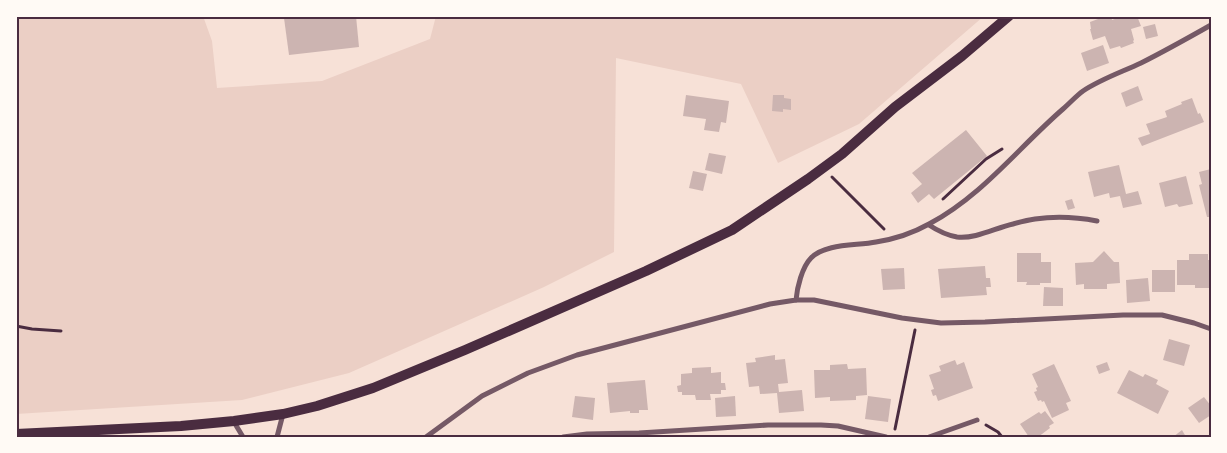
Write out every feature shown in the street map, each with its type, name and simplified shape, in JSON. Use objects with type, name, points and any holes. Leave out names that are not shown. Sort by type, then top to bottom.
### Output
[{"type":"main road","points":[[16,434],[182,426],[234,422],[283,414],[317,406],[373,388],[465,350],[646,271],[732,230],[842,154],[895,107],[962,56],[1009,16]]},
{"type":"street","points":[[796,300],[797,288],[811,258],[825,249],[905,236],[929,225],[953,210],[983,185],[1047,123],[1084,91],[1211,25]]},
{"type":"street","points":[[929,225],[940,232],[958,237],[973,236],[1013,223],[1038,219],[1063,217],[1096,221]]},
{"type":"street","points":[[426,437],[482,396],[528,373],[569,358],[770,304],[796,300],[814,300],[902,318],[941,323],[1123,315],[1162,316],[1211,329]]},
{"type":"street","points":[[278,437],[283,414]]},
{"type":"street","points":[[929,437],[977,420]]},
{"type":"street","points":[[234,422],[244,437]]},
{"type":"street","points":[[562,437],[768,425],[821,425],[838,426],[886,437]]},
{"type":"path","points":[[943,199],[986,159],[1022,137],[1027,142]]},
{"type":"path","points":[[825,166],[834,180],[894,238]]},
{"type":"path","points":[[893,437],[917,320]]},
{"type":"path","points":[[16,326],[61,331]]},
{"type":"path","points":[[977,420],[998,432],[1002,437]]},
{"type":"shaded area","points":[[16,16],[203,16],[212,41],[217,88],[322,81],[430,39],[436,16],[984,16],[859,124],[778,163],[741,84],[616,58],[614,252],[544,287],[349,373],[242,400],[16,414]]},
{"type":"building","points":[[300,16],[356,16],[359,47],[289,55],[284,18]]},
{"type":"building","points":[[1111,16],[1112,20],[1123,16],[1137,16],[1141,26],[1131,29],[1134,43],[1121,48],[1120,46],[1110,49],[1105,36],[1093,40],[1090,22]]},
{"type":"building","points":[[1155,24],[1158,36],[1146,39],[1143,27]]},
{"type":"building","points":[[1103,45],[1109,63],[1087,71],[1081,53]]},
{"type":"building","points":[[1138,86],[1143,100],[1126,107],[1121,93]]},
{"type":"building","points":[[686,95],[729,101],[726,123],[721,122],[719,132],[704,130],[706,119],[683,116]]},
{"type":"building","points":[[773,95],[784,95],[784,98],[791,99],[791,110],[783,109],[783,112],[772,111]]},
{"type":"building","points":[[1192,98],[1198,114],[1200,113],[1204,122],[1142,146],[1138,138],[1150,134],[1146,124],[1167,117],[1165,111]]},
{"type":"building","points":[[966,130],[987,156],[934,199],[929,194],[918,203],[911,193],[922,184],[912,173]]},
{"type":"building","points":[[709,153],[726,156],[722,174],[705,170]]},
{"type":"building","points":[[1119,165],[1126,194],[1138,191],[1142,204],[1123,208],[1120,196],[1110,198],[1109,193],[1094,197],[1088,172]]},
{"type":"building","points":[[1211,169],[1211,217],[1207,217],[1199,185],[1202,184],[1199,172]]},
{"type":"building","points":[[693,171],[707,174],[703,191],[689,188]]},
{"type":"building","points":[[1186,176],[1193,204],[1179,207],[1177,204],[1165,207],[1159,183]]},
{"type":"building","points":[[1072,199],[1075,208],[1068,210],[1065,201]]},
{"type":"building","points":[[1104,251],[1114,262],[1119,262],[1120,283],[1107,284],[1107,289],[1084,289],[1084,284],[1076,285],[1075,263],[1093,262]]},
{"type":"building","points":[[1017,253],[1041,253],[1041,262],[1051,262],[1051,283],[1026,285],[1027,282],[1017,282]]},
{"type":"building","points":[[1189,254],[1208,254],[1208,260],[1211,260],[1210,288],[1195,288],[1195,285],[1177,285],[1177,260],[1189,260]]},
{"type":"building","points":[[985,266],[986,278],[990,278],[991,287],[986,287],[987,295],[941,298],[938,269]]},
{"type":"building","points":[[904,268],[905,289],[883,290],[881,269]]},
{"type":"building","points":[[1152,270],[1175,270],[1175,292],[1152,292]]},
{"type":"building","points":[[1148,278],[1150,301],[1127,303],[1126,280]]},
{"type":"building","points":[[1044,287],[1063,288],[1063,306],[1043,306]]},
{"type":"building","points":[[1169,339],[1190,345],[1184,366],[1163,360]]},
{"type":"building","points":[[775,355],[775,360],[785,359],[788,383],[778,384],[779,392],[802,390],[804,411],[779,413],[777,393],[760,394],[759,386],[749,387],[746,363],[756,362],[755,358]]},
{"type":"building","points":[[955,360],[957,365],[964,362],[973,388],[938,401],[936,395],[933,396],[931,390],[934,389],[929,375],[941,371],[939,366]]},
{"type":"building","points":[[1107,362],[1110,370],[1099,374],[1096,366]]},
{"type":"building","points":[[847,364],[848,369],[866,368],[867,395],[856,396],[856,400],[830,401],[830,397],[815,398],[814,370],[830,370],[830,365]]},
{"type":"building","points":[[1054,364],[1071,401],[1066,403],[1069,410],[1052,418],[1044,401],[1038,401],[1034,392],[1037,391],[1036,388],[1038,387],[1032,374]]},
{"type":"building","points":[[711,367],[711,373],[721,372],[721,383],[725,383],[726,390],[721,390],[721,394],[710,394],[711,400],[696,400],[695,395],[682,395],[682,392],[678,392],[677,386],[681,385],[681,374],[692,373],[692,368]]},
{"type":"building","points":[[1129,370],[1143,377],[1145,374],[1158,380],[1156,384],[1169,391],[1158,414],[1117,393]]},
{"type":"building","points":[[645,380],[648,410],[639,410],[639,413],[630,413],[630,411],[610,413],[607,383]]},
{"type":"building","points":[[575,396],[595,398],[593,420],[572,417]]},
{"type":"building","points":[[735,396],[736,416],[716,417],[715,398]]},
{"type":"building","points":[[868,396],[891,399],[888,422],[865,419]]},
{"type":"building","points":[[1204,397],[1211,406],[1211,415],[1199,423],[1188,408]]},
{"type":"building","points":[[1045,411],[1054,423],[1038,437],[1029,437],[1020,424],[1039,412],[1041,414]]},
{"type":"building","points":[[1182,430],[1186,437],[1173,437]]}]
